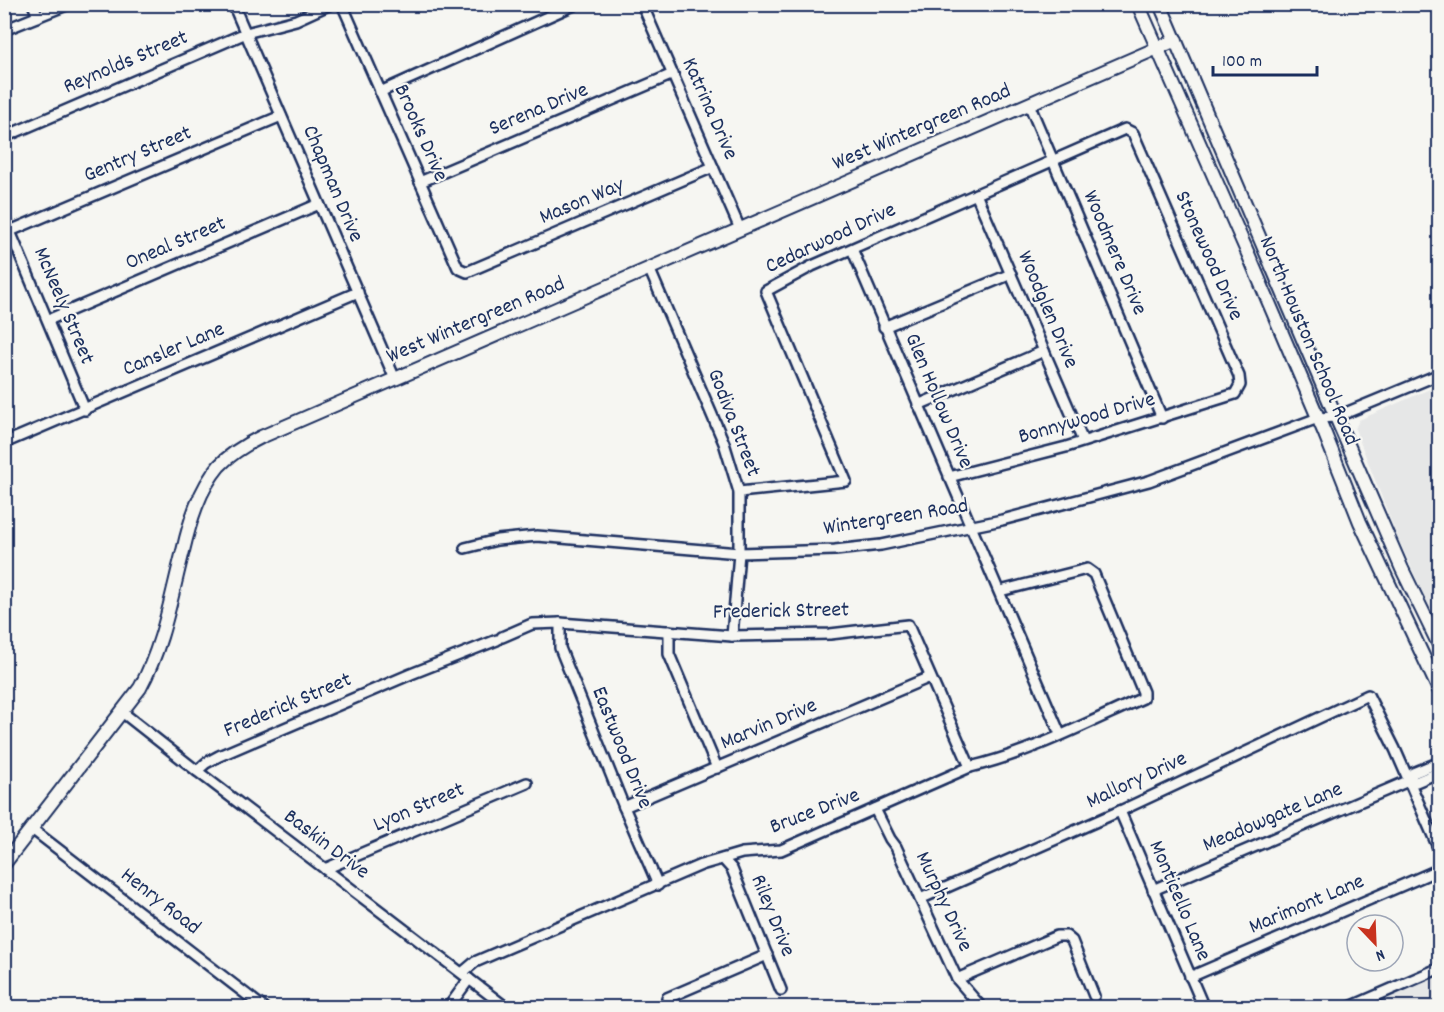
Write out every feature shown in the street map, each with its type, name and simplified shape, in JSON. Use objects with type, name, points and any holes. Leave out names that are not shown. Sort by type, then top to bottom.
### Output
[{"type":"main road","name":"North Houston School Road","points":[[1138,4],[1318,418],[1360,522],[1440,692]]},
{"type":"main road","name":"North Houston School Road","points":[[1160,4],[1402,569],[1440,647]]},
{"type":"main road","name":"West Wintergreen Road","points":[[4,864],[140,688],[156,655],[195,508],[205,487],[219,467],[237,450],[261,437],[1176,40]]},
{"type":"street","points":[[33,4],[38,17]]},
{"type":"street","points":[[4,30],[69,4]]},
{"type":"street","name":"Chapman Drive","points":[[234,4],[395,379]]},
{"type":"street","name":"Reynolds Street","points":[[4,137],[246,33],[296,20],[331,4]]},
{"type":"street","name":"Brooks Drive","points":[[342,4],[458,268],[467,272]]},
{"type":"street","points":[[380,92],[576,4]]},
{"type":"street","name":"Katrina Drive","points":[[642,4],[740,229]]},
{"type":"street","name":"Serena Drive","points":[[420,182],[673,74]]},
{"type":"street","name":"Woodmere Drive","points":[[1029,104],[1162,418]]},
{"type":"street","name":"Gentry Street","points":[[10,231],[281,116]]},
{"type":"street","name":"Cedarwood Drive","points":[[739,492],[846,481],[766,291],[812,266],[1125,129],[1133,134]]},
{"type":"street","name":"Stonewood Drive","points":[[1133,134],[1239,376],[1240,385],[1235,394]]},
{"type":"street","name":"Mason Way","points":[[467,272],[713,166]]},
{"type":"street","name":"Woodglen Drive","points":[[976,194],[1083,441]]},
{"type":"street","name":"Oneal Street","points":[[48,320],[319,204]]},
{"type":"street","name":"McNeely Street","points":[[4,218],[85,410]]},
{"type":"street","name":"Glen Hollow Drive","points":[[852,249],[1060,734]]},
{"type":"street","name":"Godiva Street","points":[[649,268],[724,443],[739,492],[739,553],[732,636]]},
{"type":"street","points":[[884,327],[1011,274]]},
{"type":"street","name":"Cansler Lane","points":[[4,443],[358,292]]},
{"type":"street","points":[[918,405],[1044,351]]},
{"type":"street","points":[[1318,418],[1336,417],[1440,374]]},
{"type":"street","name":"Bonnywood Drive","points":[[949,477],[1083,441],[1235,394]]},
{"type":"street","name":"Wintergreen Road","points":[[465,548],[496,540],[537,536],[739,553],[835,550],[881,545],[1092,497],[1149,481],[1318,418]]},
{"type":"street","name":"Bruce Drive","points":[[448,1008],[475,962],[716,859],[742,853],[781,850],[970,767],[996,761],[1143,698],[1143,692],[1094,574],[1090,570],[1000,591]]},
{"type":"street","name":"Frederick Street","points":[[197,771],[219,756],[531,624],[560,623],[732,636],[830,634],[908,625],[970,767]]},
{"type":"street","name":"Eastwood Drive","points":[[560,623],[560,648],[658,885]]},
{"type":"street","points":[[669,631],[669,654],[717,768]]},
{"type":"street","name":"Marvin Drive","points":[[624,807],[930,677]]},
{"type":"street","name":"Mallory Drive","points":[[920,899],[1120,810],[1368,695],[1408,781]]},
{"type":"street","name":"Baskin Drive","points":[[122,712],[507,1008]]},
{"type":"street","name":"Meadowgate Lane","points":[[1408,781],[1413,773],[1440,762]]},
{"type":"street","name":"Meadowgate Lane","points":[[1154,890],[1408,781],[1416,782],[1440,772]]},
{"type":"street","points":[[1408,781],[1440,852]]},
{"type":"street","name":"Lyon Street","points":[[325,869],[527,783]]},
{"type":"street","name":"Murphy Drive","points":[[875,809],[896,847],[957,979],[982,1008]]},
{"type":"street","name":"Monticello Lane","points":[[1120,810],[1204,1008]]},
{"type":"street","name":"Henry Road","points":[[32,829],[264,1008]]},
{"type":"street","name":"Riley Drive","points":[[723,859],[732,868],[781,990]]},
{"type":"street","name":"Marimont Lane","points":[[1190,977],[1440,869]]},
{"type":"street","points":[[957,979],[1057,936],[1066,936],[1071,941],[1094,996]]},
{"type":"street","points":[[667,998],[767,955]]},
{"type":"street","points":[[1348,1008],[1440,968]]},
{"type":"shaded area","points":[[1439,385],[1439,628],[1397,536],[1355,429],[1359,420]]},
{"type":"shaded area","points":[[1439,975],[1439,1007],[1363,1007]]}]
